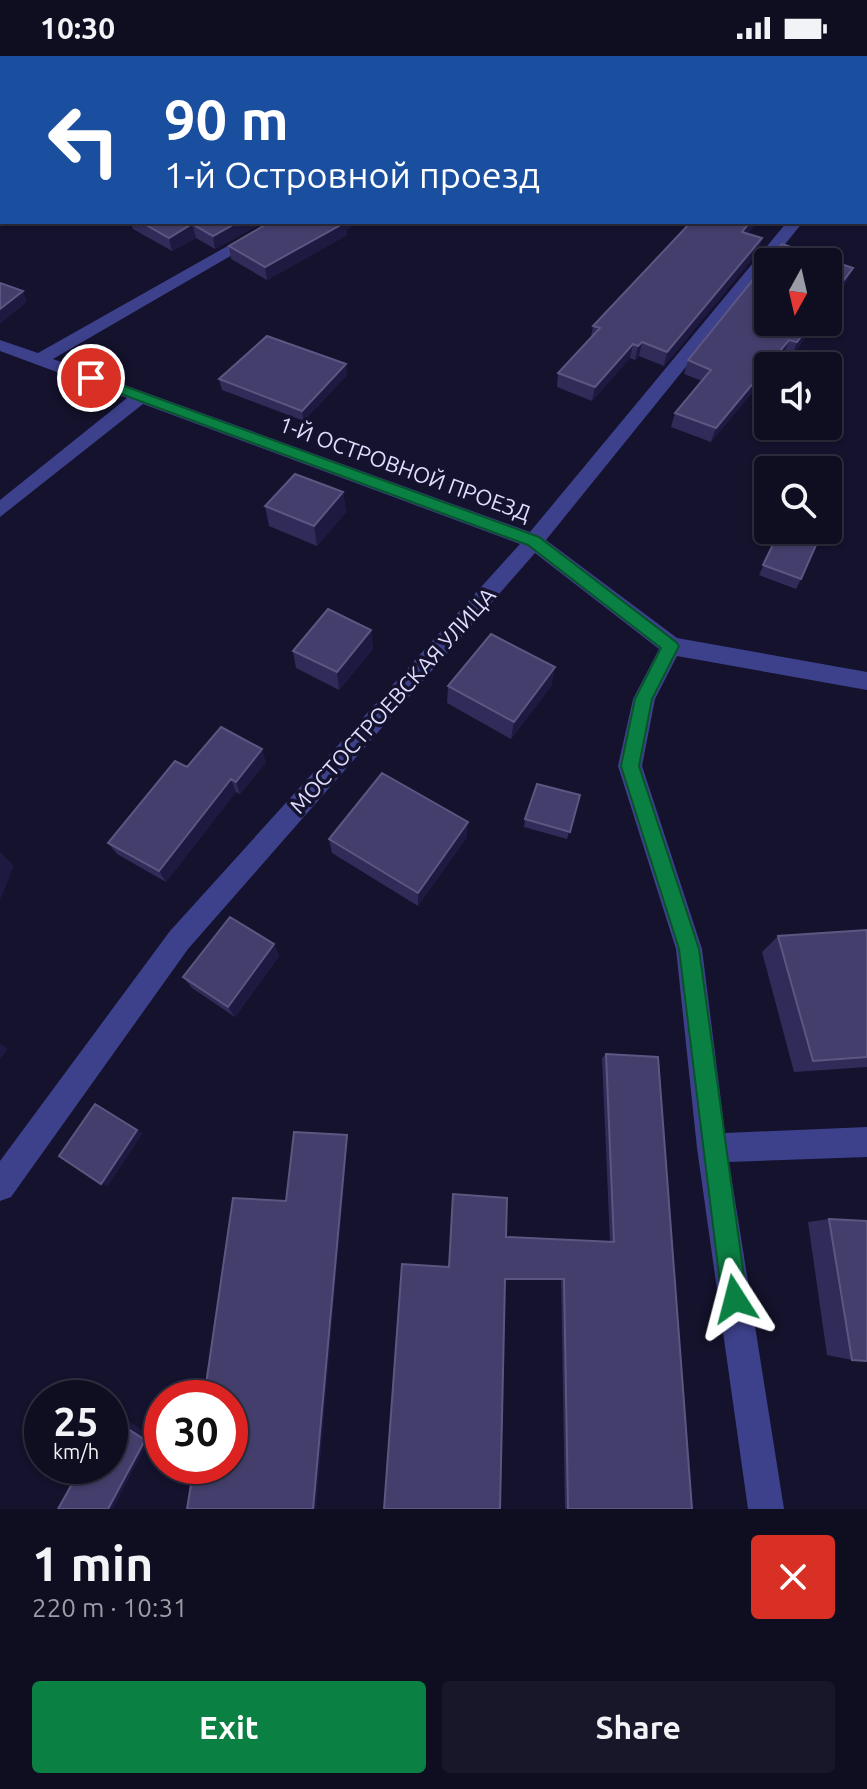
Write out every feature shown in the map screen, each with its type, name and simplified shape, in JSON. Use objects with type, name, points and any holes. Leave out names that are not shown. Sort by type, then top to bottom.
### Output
[{"type":"street","points":[[40,359],[277,224]]},
{"type":"street","name":"МОСТОСТРОЕВСКАЯ УЛИЦА","points":[[0,1186],[179,940],[534,541],[793,224]]},
{"type":"street","name":"1-Й ОСТРОВНОЙ ПРОЕЗД","points":[[0,345],[534,541],[671,646],[867,681]]},
{"type":"street","points":[[0,510],[141,396]]},
{"type":"street","points":[[671,646],[644,699],[630,766],[689,949],[712,1148],[766,1509]]},
{"type":"street","points":[[712,1148],[867,1142]]},
{"type":"building","points":[[144,224],[192,224],[169,238]]},
{"type":"building","points":[[192,224],[234,224],[213,236]]},
{"type":"building","points":[[267,224],[342,224],[265,267],[229,246]]},
{"type":"building","points":[[689,224],[748,224],[742,232],[762,238],[667,352],[642,342],[638,346],[633,344],[595,387],[558,373],[600,328],[593,326]]},
{"type":"building","points":[[842,264],[853,268],[842,283]]},
{"type":"building","points":[[754,279],[754,336],[802,336],[797,342],[789,340],[779,352],[754,352],[754,382],[716,428],[675,413],[711,370],[688,360]]},
{"type":"building","points":[[0,283],[23,291],[0,309]]},
{"type":"building","points":[[267,336],[346,364],[302,411],[219,379]]},
{"type":"building","points":[[295,474],[343,492],[314,526],[265,506]]},
{"type":"building","points":[[773,544],[816,545],[801,579],[763,565]]},
{"type":"building","points":[[328,609],[371,630],[337,672],[293,651]]},
{"type":"building","points":[[491,634],[555,667],[514,722],[448,686]]},
{"type":"building","points":[[221,727],[262,749],[236,782],[231,779],[159,871],[108,843],[175,761],[187,767]]},
{"type":"building","points":[[382,773],[468,822],[418,893],[329,839]]},
{"type":"building","points":[[537,784],[580,795],[570,832],[525,819]]},
{"type":"building","points":[[230,917],[274,944],[228,1007],[183,977]]},
{"type":"building","points":[[867,930],[867,1057],[813,1061],[778,936]]},
{"type":"building","points":[[606,1054],[658,1057],[692,1509],[568,1509],[564,1279],[505,1279],[500,1509],[384,1509],[402,1264],[449,1267],[453,1194],[507,1198],[506,1237],[614,1242]]},
{"type":"building","points":[[95,1104],[137,1130],[101,1184],[59,1156]]},
{"type":"building","points":[[294,1132],[347,1135],[313,1509],[187,1509],[191,1484],[248,1484],[248,1380],[207,1380],[233,1198],[286,1201]]},
{"type":"building","points":[[829,1219],[867,1221],[867,1361],[852,1360]]},
{"type":"building","points":[[128,1429],[144,1442],[128,1472]]},
{"type":"building","points":[[72,1484],[121,1484],[108,1509],[58,1509]]},
{"type":"route","points":[[91,378],[534,541],[671,646],[644,699],[630,766],[689,949],[712,1148],[735,1299]]}]
